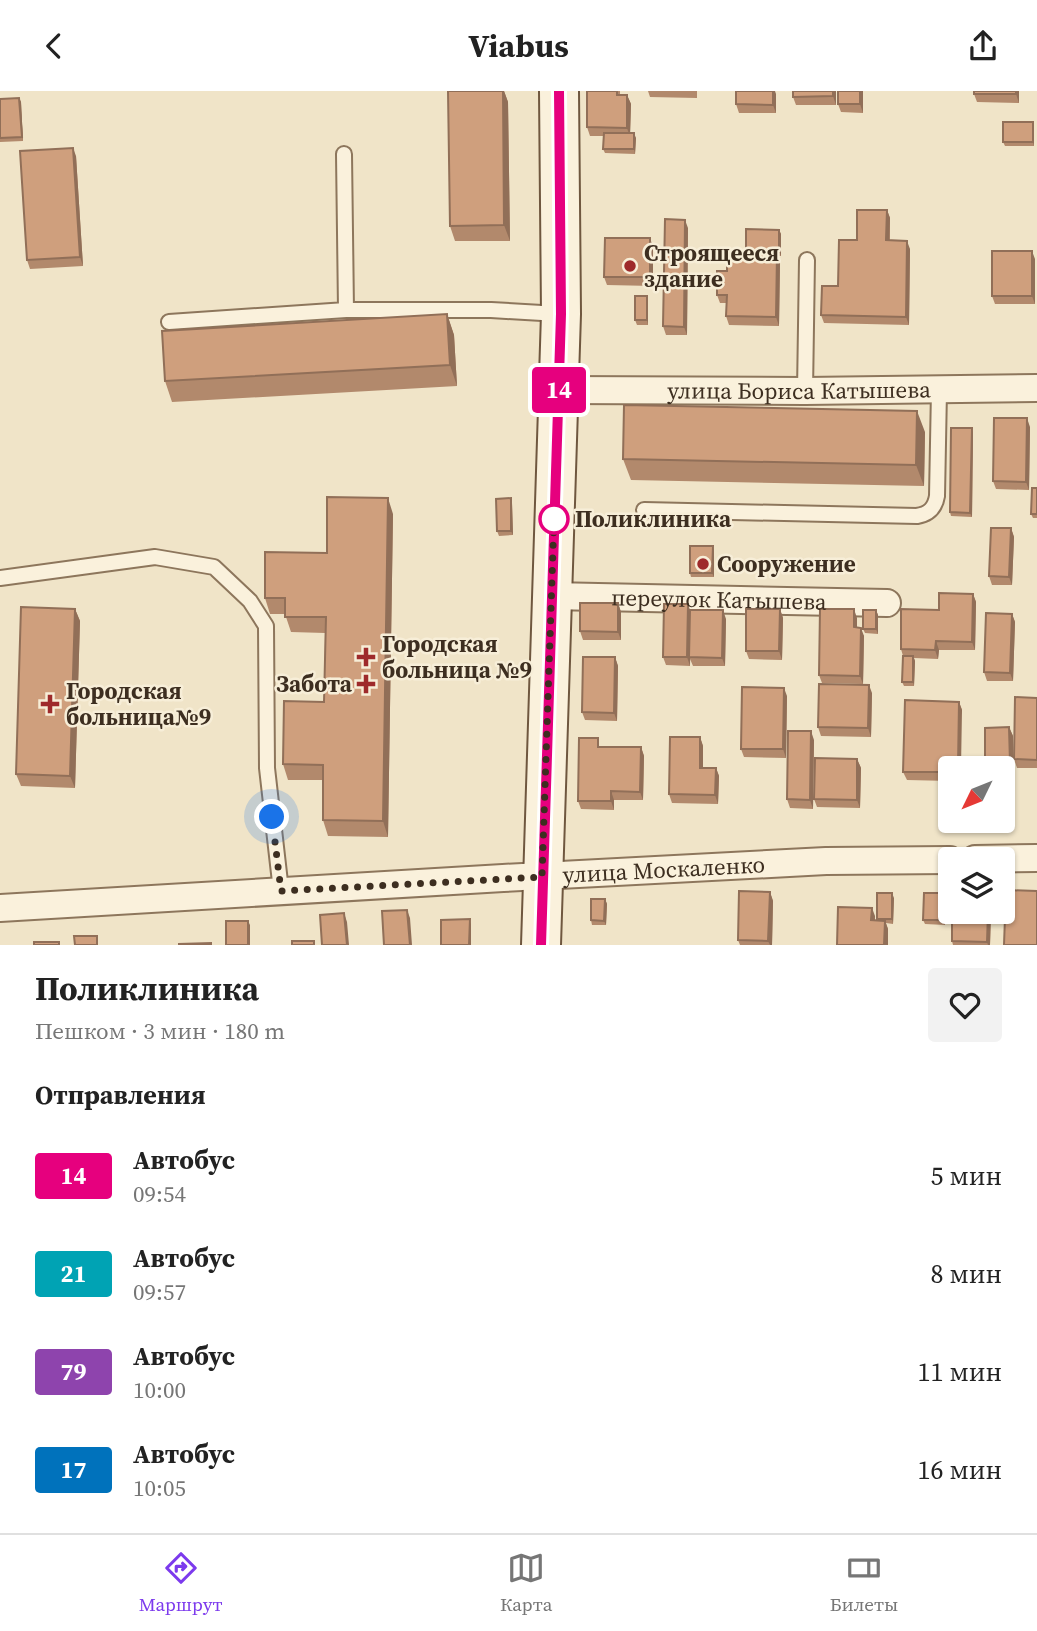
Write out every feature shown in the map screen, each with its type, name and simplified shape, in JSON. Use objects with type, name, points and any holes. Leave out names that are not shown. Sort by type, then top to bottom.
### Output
[{"type":"main road","points":[[541,945],[561,314],[559,91]]},
{"type":"street","name":"улица Бориса Катышева","points":[[559,390],[1037,388]]},
{"type":"street","name":"переулок Катышева","points":[[551,596],[887,603]]},
{"type":"street","points":[[1015,858],[1037,858]]},
{"type":"street","name":"улица Москаленко","points":[[0,908],[825,862],[938,860]]},
{"type":"lane","points":[[344,154],[346,310]]},
{"type":"lane","points":[[805,391],[807,260]]},
{"type":"lane","points":[[169,322],[346,310],[491,310],[561,314]]},
{"type":"lane","points":[[644,510],[917,516],[925,514],[936,504],[937,496],[939,390]]},
{"type":"lane","points":[[0,578],[155,557],[214,567],[250,601],[266,627],[267,768],[281,891]]},
{"type":"building","points":[[448,91],[503,91],[504,225],[450,226]]},
{"type":"building","points":[[587,91],[617,91],[617,95],[627,95],[627,128],[587,127]]},
{"type":"building","points":[[736,91],[773,91],[773,105],[736,104]]},
{"type":"building","points":[[793,91],[833,91],[833,96],[793,97]]},
{"type":"building","points":[[838,91],[860,91],[860,104],[838,104]]},
{"type":"building","points":[[974,91],[1016,91],[1016,94],[974,94]]},
{"type":"building","points":[[19,98],[22,137],[0,138],[0,99]]},
{"type":"building","points":[[1003,122],[1033,122],[1033,142],[1003,142]]},
{"type":"building","points":[[604,133],[634,133],[634,149],[603,149]]},
{"type":"building","points":[[73,148],[80,257],[27,260],[20,151]]},
{"type":"building","points":[[857,210],[887,210],[886,240],[907,241],[906,317],[821,315],[822,286],[838,286],[839,240],[857,240]]},
{"type":"building","points":[[665,219],[685,220],[684,327],[663,326]]},
{"type":"building","points":[[746,229],[779,230],[779,252],[746,251]]},
{"type":"building","name":"Строящееся здание","points":[[605,238],[650,238],[650,277],[604,277]]},
{"type":"building","points":[[992,251],[1032,251],[1032,296],[992,296]]},
{"type":"building","points":[[727,253],[777,254],[776,317],[726,316],[727,295],[717,295],[717,271],[727,271]]},
{"type":"building","points":[[635,296],[647,296],[647,320],[635,320]]},
{"type":"building","points":[[447,314],[450,365],[165,381],[162,331]]},
{"type":"building","points":[[624,405],[917,411],[916,465],[623,459]]},
{"type":"building","points":[[994,418],[1027,418],[1026,482],[993,481]]},
{"type":"building","points":[[951,428],[972,428],[970,513],[950,512]]},
{"type":"building","points":[[1032,488],[1037,488],[1037,514],[1031,514]]},
{"type":"building","points":[[327,497],[388,498],[383,821],[323,820],[323,765],[283,764],[284,701],[324,702],[326,617],[285,617],[285,598],[265,598],[265,552],[327,553]]},
{"type":"building","points":[[511,498],[511,531],[497,531],[496,499]]},
{"type":"building","points":[[991,528],[1011,528],[1009,577],[989,576]]},
{"type":"building","name":"Сооружение","points":[[690,546],[713,546],[712,573],[690,573]]},
{"type":"building","points":[[939,593],[973,594],[972,642],[936,641],[935,650],[901,649],[901,609],[939,610]]},
{"type":"building","points":[[580,603],[618,603],[618,632],[580,631]]},
{"type":"building","points":[[664,604],[688,604],[687,657],[663,657]]},
{"type":"building","name":"Городская больница№9","points":[[21,607],[75,609],[70,776],[16,774]]},
{"type":"building","points":[[746,609],[780,609],[779,651],[746,651]]},
{"type":"building","points":[[820,609],[854,609],[854,627],[861,628],[860,676],[819,675]]},
{"type":"building","points":[[690,610],[723,610],[722,658],[689,657]]},
{"type":"building","points":[[863,610],[876,610],[876,629],[863,629]]},
{"type":"building","points":[[986,613],[1012,614],[1010,673],[984,672]]},
{"type":"building","points":[[903,656],[913,656],[913,682],[902,682]]},
{"type":"building","points":[[583,657],[615,657],[614,713],[582,712]]},
{"type":"building","points":[[819,684],[869,685],[868,728],[818,727]]},
{"type":"building","points":[[742,687],[784,688],[783,749],[741,749]]},
{"type":"building","points":[[1015,697],[1037,698],[1037,760],[1015,759]]},
{"type":"building","points":[[905,700],[959,702],[958,756],[938,756],[938,772],[903,772]]},
{"type":"building","points":[[1009,727],[1010,756],[985,756],[985,728]]},
{"type":"building","points":[[788,731],[811,731],[810,800],[787,799]]},
{"type":"building","points":[[670,737],[700,737],[700,768],[716,768],[715,795],[669,794]]},
{"type":"building","points":[[579,738],[598,738],[598,747],[641,747],[640,792],[611,791],[611,801],[578,801]]},
{"type":"building","points":[[815,758],[857,759],[857,800],[814,799]]},
{"type":"building","points":[[1015,890],[1037,891],[1037,945],[1004,945],[1005,924],[1015,924]]},
{"type":"building","points":[[739,891],[770,892],[768,941],[738,940]]},
{"type":"building","points":[[877,893],[892,893],[892,919],[877,919]]},
{"type":"building","points":[[924,893],[938,893],[938,920],[923,920]]},
{"type":"building","points":[[591,899],[605,899],[604,921],[591,920]]},
{"type":"building","points":[[838,907],[872,908],[871,920],[885,921],[884,945],[837,945]]},
{"type":"building","points":[[407,910],[410,945],[384,945],[382,911]]},
{"type":"building","points":[[344,913],[347,945],[322,945],[320,915]]},
{"type":"building","points":[[470,919],[469,945],[441,945],[441,920]]},
{"type":"building","points":[[226,921],[248,921],[248,945],[226,945]]},
{"type":"building","points":[[952,924],[988,924],[987,942],[952,941]]},
{"type":"building","points":[[74,936],[97,936],[97,945],[75,945]]},
{"type":"building","points":[[292,941],[314,941],[314,945],[292,945]]},
{"type":"building","points":[[34,942],[59,942],[59,945],[34,945]]},
{"type":"building","points":[[179,944],[211,945],[179,945]]},
{"type":"bus line","name":"14","points":[[541,945],[561,314],[559,91]]},
{"type":"place","name":"Строящееся здание","points":[[630,266]]},
{"type":"place","name":"Поликлиника","points":[[554,519]]},
{"type":"place","name":"Сооружение","points":[[703,564]]},
{"type":"place","name":"Городская больница №9","points":[[366,657]]},
{"type":"place","name":"Забота","points":[[366,684]]},
{"type":"place","name":"Городская больница№9","points":[[50,704]]},
{"type":"route","points":[[272,817],[281,891],[542,877],[554,519]]}]
